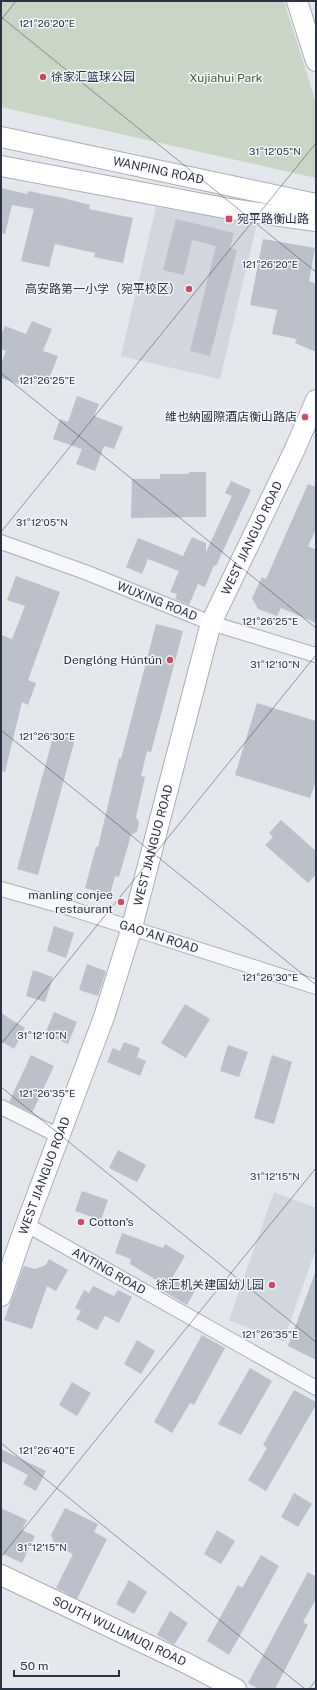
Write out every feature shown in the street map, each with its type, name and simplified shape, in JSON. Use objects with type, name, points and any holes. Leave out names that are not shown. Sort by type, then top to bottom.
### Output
[{"type":"street","points":[[297,1],[316,61]]},
{"type":"street","name":"WANPING ROAD","points":[[1,137],[316,204]]},
{"type":"street","name":"WANPING ROAD","points":[[1,166],[230,209],[316,221]]},
{"type":"street","name":"WEST JIANGUO ROAD","points":[[1,1296],[104,1017],[132,927],[211,623],[295,448],[316,400]]},
{"type":"street","name":"WUXING ROAD","points":[[1,542],[85,572],[211,623],[316,655]]},
{"type":"street","name":"GAO'AN ROAD","points":[[1,889],[132,927],[316,987]]},
{"type":"street","points":[[1,1107],[59,1136]]},
{"type":"street","name":"ANTING ROAD","points":[[27,1225],[316,1388]]},
{"type":"street","name":"SOUTH WULUMUQI ROAD","points":[[1,1576],[188,1664],[236,1689]]},
{"type":"shaded area","name":"高安路第一小学（宛平校区）","points":[[156,207],[257,223],[220,379],[121,356]]},
{"type":"shaded area","name":"徐汇机关建国幼儿园","points":[[274,1192],[316,1208],[316,1249],[283,1342],[229,1320]]},
{"type":"green space","name":"Xujiahui Park","points":[[1,1],[284,1],[316,103],[316,178],[1,107]]},
{"type":"building","points":[[1,188],[27,194],[28,191],[63,198],[90,205],[89,209],[133,218],[123,263],[94,257],[95,253],[55,244],[49,267],[21,261],[34,209],[12,205],[5,234],[1,233]]},
{"type":"building","points":[[176,219],[234,233],[230,248],[237,250],[210,356],[190,351],[216,246],[192,240],[184,275],[163,270]]},
{"type":"building","points":[[263,239],[315,248],[309,281],[316,284],[316,352],[295,343],[297,339],[272,334],[277,310],[250,305]]},
{"type":"building","points":[[32,321],[52,329],[43,351],[58,356],[47,384],[22,374],[18,384],[1,378],[1,364],[6,351],[1,349],[1,335],[5,326],[26,334]]},
{"type":"building","points":[[77,396],[99,404],[94,416],[123,427],[114,449],[104,446],[95,471],[76,464],[82,449],[53,439],[60,419],[68,422]]},
{"type":"building","points":[[189,472],[206,472],[206,517],[131,518],[132,479],[160,479],[160,474],[189,474]]},
{"type":"building","points":[[231,481],[251,490],[216,566],[214,565],[205,587],[198,584],[189,605],[175,599],[177,594],[170,592],[179,571],[148,559],[142,574],[126,567],[138,538],[183,556],[192,537],[206,543],[206,552],[232,496],[225,493]]},
{"type":"building","points":[[308,484],[316,487],[316,529],[308,546],[316,550],[316,623],[281,608],[277,616],[258,609],[252,598],[262,577],[266,579]]},
{"type":"building","points":[[16,576],[60,592],[28,680],[36,683],[28,705],[22,702],[5,772],[1,771],[1,635],[12,639],[25,606],[7,600]]},
{"type":"building","points":[[156,624],[183,631],[151,752],[147,751],[141,776],[145,777],[136,817],[139,822],[137,832],[131,835],[119,877],[115,876],[110,895],[85,888],[96,847],[98,847],[119,758],[121,759]]},
{"type":"building","points":[[257,703],[316,721],[316,780],[310,798],[235,775]]},
{"type":"building","points":[[54,734],[75,739],[38,875],[17,869]]},
{"type":"building","points":[[281,820],[316,851],[316,874],[308,883],[265,845],[273,837],[269,833]]},
{"type":"building","points":[[54,926],[74,933],[66,958],[47,951]]},
{"type":"building","points":[[87,964],[106,971],[98,996],[79,990]]},
{"type":"building","points":[[33,970],[53,977],[45,1002],[26,996]]},
{"type":"building","points":[[185,1004],[210,1019],[186,1058],[161,1043]]},
{"type":"building","points":[[54,1012],[77,1022],[68,1044],[45,1034]]},
{"type":"building","points":[[1,1013],[25,1028],[14,1049],[1,1041]]},
{"type":"building","points":[[124,1042],[140,1048],[137,1057],[146,1061],[140,1076],[107,1062],[113,1048],[120,1051]]},
{"type":"building","points":[[228,1045],[248,1052],[239,1077],[220,1071]]},
{"type":"building","points":[[31,1055],[54,1066],[32,1113],[9,1102]]},
{"type":"building","points":[[272,1055],[292,1062],[274,1124],[254,1118]]},
{"type":"building","points":[[118,1150],[146,1165],[137,1182],[109,1168]]},
{"type":"building","points":[[82,1191],[108,1200],[101,1220],[75,1211]]},
{"type":"building","points":[[122,1233],[163,1248],[165,1244],[185,1256],[172,1278],[195,1291],[187,1305],[158,1288],[161,1283],[130,1264],[131,1259],[115,1253]]},
{"type":"building","points":[[49,1259],[68,1270],[56,1291],[47,1286],[32,1329],[4,1320],[24,1266],[35,1269],[46,1265]]},
{"type":"building","points":[[316,1273],[316,1360],[288,1346]]},
{"type":"building","points":[[93,1286],[114,1296],[118,1290],[132,1297],[119,1323],[105,1316],[97,1330],[76,1319],[81,1311],[75,1308],[84,1290],[89,1293]]},
{"type":"building","points":[[202,1335],[225,1348],[194,1405],[190,1403],[172,1433],[154,1422]]},
{"type":"building","points":[[137,1340],[155,1351],[141,1374],[124,1364]]},
{"type":"building","points":[[250,1368],[272,1381],[241,1435],[218,1424]]},
{"type":"building","points":[[72,1382],[91,1393],[77,1416],[59,1405]]},
{"type":"building","points":[[294,1390],[316,1402],[316,1405],[266,1491],[248,1480],[267,1448],[263,1445]]},
{"type":"building","points":[[1,1449],[46,1471],[36,1491],[23,1484],[28,1475],[1,1461]]},
{"type":"building","points":[[294,1493],[312,1504],[298,1527],[281,1517]]},
{"type":"building","points":[[1,1508],[27,1520],[22,1530],[35,1536],[22,1563],[1,1553]]},
{"type":"building","points":[[65,1508],[98,1524],[94,1532],[107,1539],[77,1599],[56,1588],[73,1554],[55,1545],[51,1535]]},
{"type":"building","points":[[217,1530],[235,1541],[221,1564],[204,1554]]},
{"type":"building","points":[[261,1555],[279,1566],[229,1655],[207,1641],[238,1585],[242,1588]]},
{"type":"building","points":[[308,1572],[316,1577],[316,1599],[303,1622],[308,1625],[275,1689],[258,1689],[248,1683]]},
{"type":"building","points":[[129,1580],[147,1592],[134,1614],[116,1604]]},
{"type":"building","points":[[170,1611],[188,1623],[174,1645],[157,1635]]},
{"type":"place","name":"徐家汇篮球公园","points":[[43,77]]},
{"type":"place","name":"宛平路衡山路","points":[[229,219]]},
{"type":"place","name":"高安路第一小学（宛平校区）","points":[[189,289]]},
{"type":"place","name":"維也納國際酒店衡山路店","points":[[305,417]]},
{"type":"place","name":"Denglóng Húntún","points":[[170,660]]},
{"type":"place","name":"manling conjee restaurant","points":[[121,902]]},
{"type":"place","name":"Cotton's","points":[[81,1222]]},
{"type":"place","name":"徐汇机关建国幼儿园","points":[[272,1285]]}]
